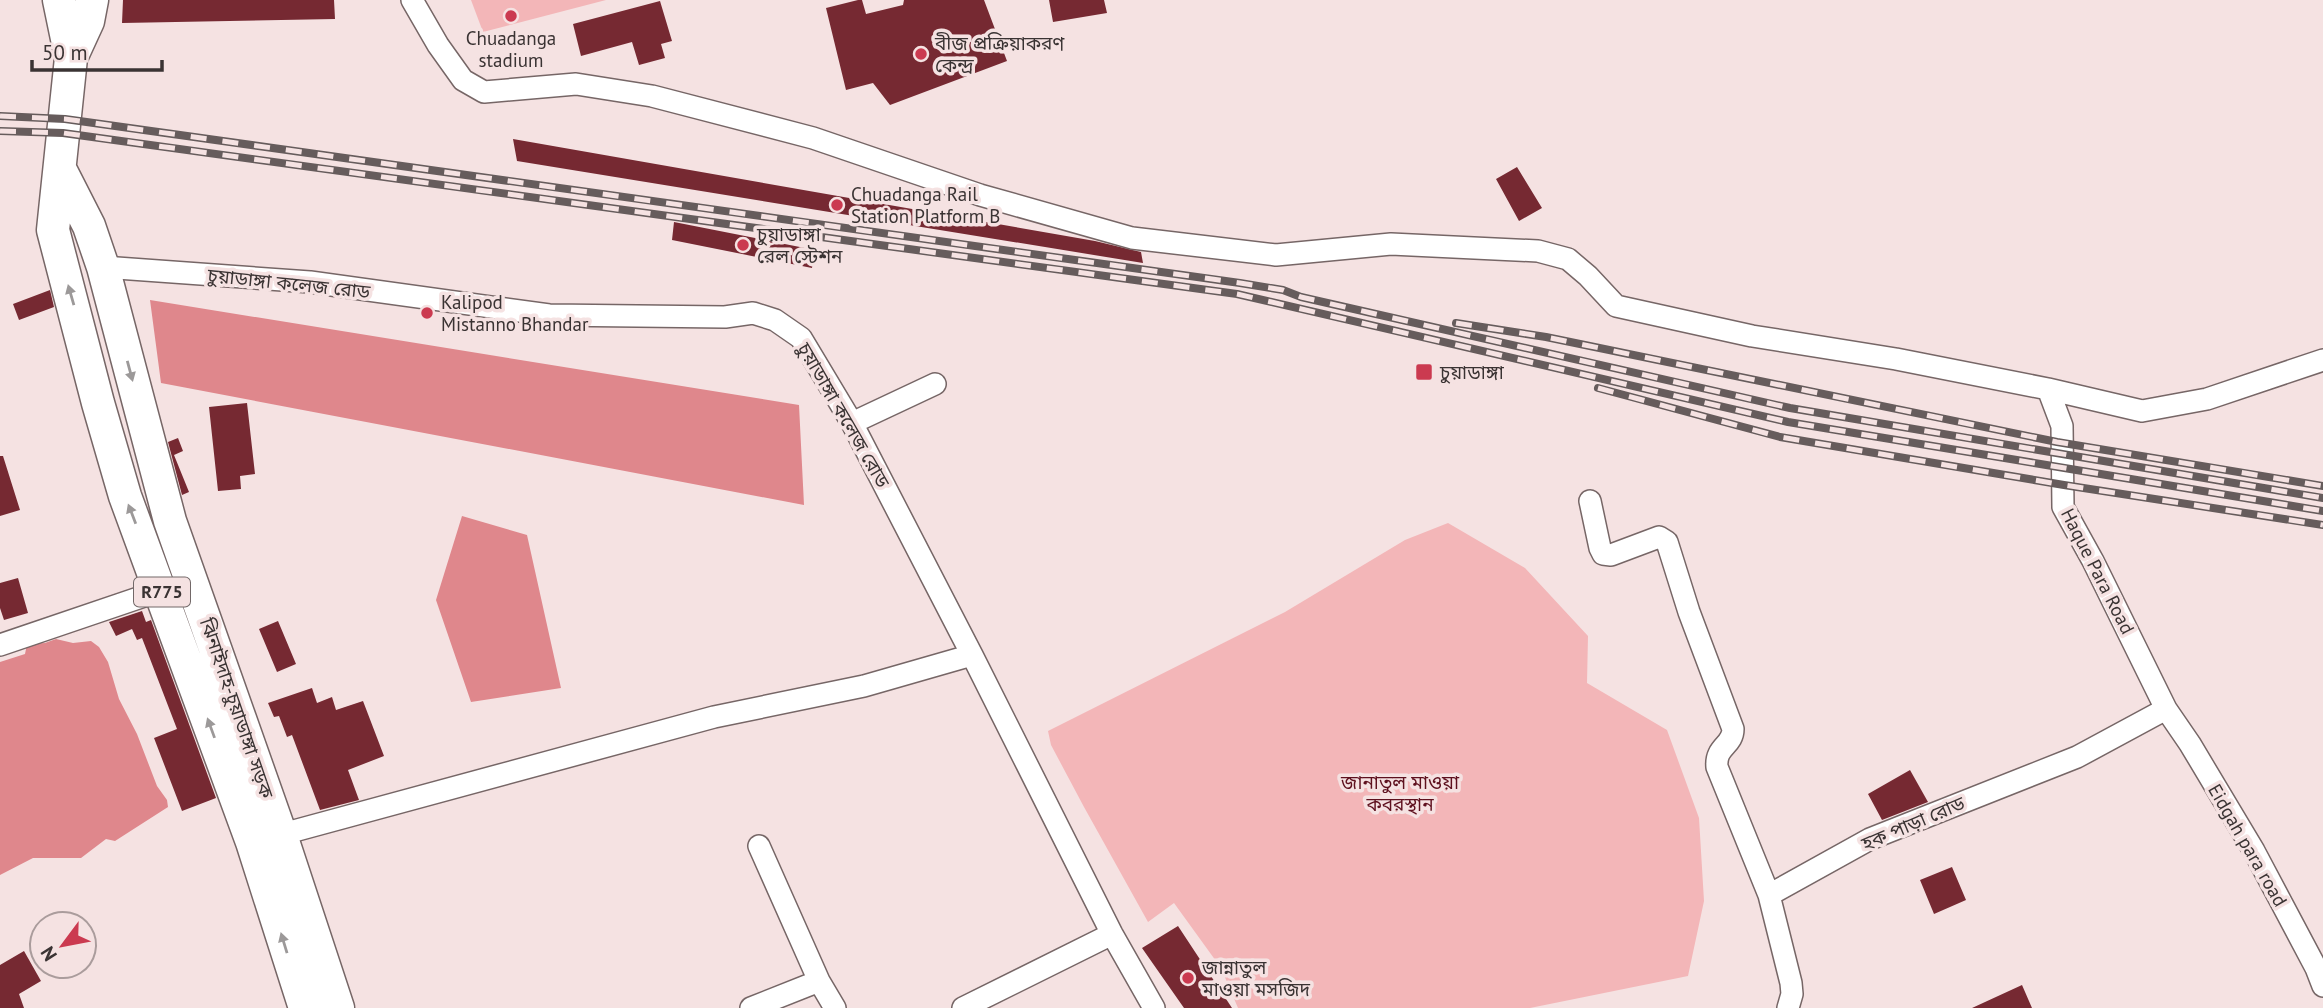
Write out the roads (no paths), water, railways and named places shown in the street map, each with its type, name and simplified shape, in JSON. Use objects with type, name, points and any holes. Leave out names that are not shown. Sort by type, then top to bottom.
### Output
[{"type":"main road","name":"ঝিনাইদাহ-চুয়াডাঙ্গা সড়ক","points":[[59,0],[71,58],[53,230],[98,404],[125,496],[162,590],[325,971],[338,1008]]},
{"type":"main road","name":"ঝিনাইদাহ-চুয়াডাঙ্গা সড়ক","points":[[71,58],[88,22],[92,0]]},
{"type":"main road","name":"ঝিনাইদাহ-চুয়াডাঙ্গা সড়ক","points":[[60,169],[89,226],[103,267],[170,521],[267,839],[300,994]]},
{"type":"main road","points":[[300,994],[325,971]]},
{"type":"street","points":[[412,0],[438,45],[463,80],[484,92],[576,84],[652,96],[813,138],[980,195],[1132,238],[1276,255],[1391,244],[1538,251],[1568,259],[1616,306],[1752,335],[1989,376],[2142,411],[2207,399],[2323,360]]},
{"type":"street","name":"চুয়াডাঙ্গা কলেজ রোড","points":[[103,267],[310,282],[549,315],[725,317],[753,313],[775,320],[801,338],[852,423],[972,654],[1112,934],[1154,1008]]},
{"type":"street","points":[[852,423],[935,384]]},
{"type":"street","name":"Haque Para Road","points":[[2048,389],[2062,426],[2063,507],[2094,561],[2166,709]]},
{"type":"street","points":[[1590,501],[1603,554],[1611,555],[1659,537],[1667,542],[1689,612],[1734,729],[1731,740],[1718,753],[1717,767],[1769,895],[1791,983],[1792,994],[1788,1008]]},
{"type":"street","points":[[0,645],[162,590]]},
{"type":"street","points":[[267,839],[714,718],[864,686],[972,654]]},
{"type":"street","name":"হক পাড়া রোড","points":[[1769,895],[1870,839],[2077,757],[2166,709]]},
{"type":"street","name":"Eidgah para road","points":[[2166,709],[2254,851],[2323,986]]},
{"type":"street","points":[[759,846],[819,981],[835,1008]]},
{"type":"street","points":[[962,1008],[1112,934]]},
{"type":"street","points":[[751,1008],[819,981]]},
{"type":"railway","points":[[0,116],[65,119],[1283,290],[1301,297],[1790,408],[2323,498]]},
{"type":"railway","points":[[0,131],[63,133],[1237,294],[1788,422],[2323,511]]},
{"type":"railway","points":[[1456,323],[1546,337],[2057,442],[2323,486]]},
{"type":"railway","points":[[1598,388],[1780,437],[2323,525]]},
{"type":"place","name":"Chuadanga stadium","points":[[511,16]]},
{"type":"place","name":"বীজ প্রক্রিয়াকরণ কেন্দ্র","points":[[921,54]]},
{"type":"place","name":"Chuadanga Rail Station Platform B","points":[[837,205]]},
{"type":"place","name":"চুয়াডাঙ্গা রেল স্টেশন","points":[[743,245]]},
{"type":"place","name":"Kalipod Mistanno Bhandar","points":[[427,313]]},
{"type":"place","name":"চুয়াডাঙ্গা","points":[[1424,372]]},
{"type":"place","name":"জান্নাতুল মাওয়া মসজিদ","points":[[1188,978]]},
{"type":"park label","name":"জানাতুল মাওয়া কবরস্থান","points":[[1400,793]]}]
